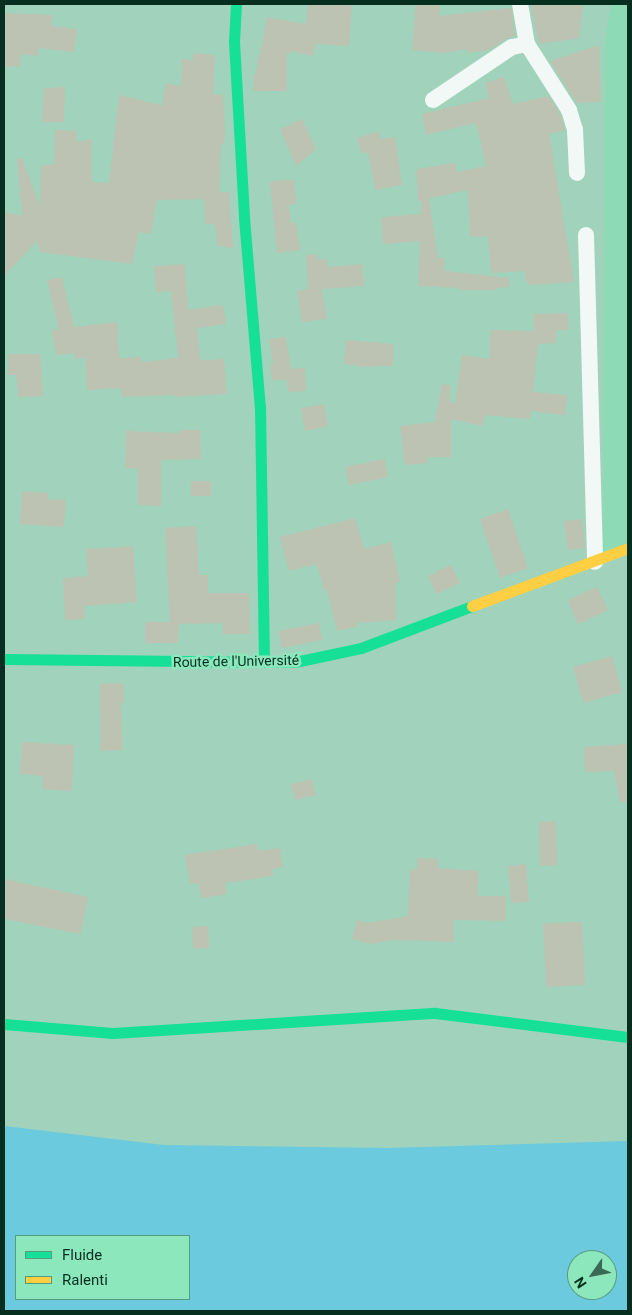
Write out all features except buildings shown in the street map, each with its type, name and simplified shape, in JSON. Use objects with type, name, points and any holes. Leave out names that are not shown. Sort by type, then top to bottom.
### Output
[{"type":"street","points":[[236,4],[235,61],[244,218],[260,407],[264,662]]},
{"type":"street","points":[[520,4],[527,44],[568,110],[575,130],[578,173]]},
{"type":"street","points":[[433,100],[512,47],[527,44]]},
{"type":"street","points":[[586,235],[595,562]]},
{"type":"street","name":"Route de l'Université","points":[[4,659],[295,662],[361,648],[595,562],[628,548]]},
{"type":"street","points":[[4,1024],[113,1033],[435,1013],[628,1037]]},
{"type":"shaded area","points":[[611,4],[628,4],[628,545],[603,556],[605,41]]},
{"type":"water","points":[[4,1126],[164,1145],[388,1148],[628,1141],[628,1311],[4,1311]]},
{"type":"traffic: fast","points":[[236,4],[234,42],[244,218],[260,407],[264,662]]},
{"type":"traffic: fast","points":[[4,659],[295,662],[361,648],[472,606]]},
{"type":"traffic: fast","points":[[4,1024],[113,1033],[435,1013],[628,1037]]},
{"type":"traffic: slow","points":[[472,606],[628,548]]}]
